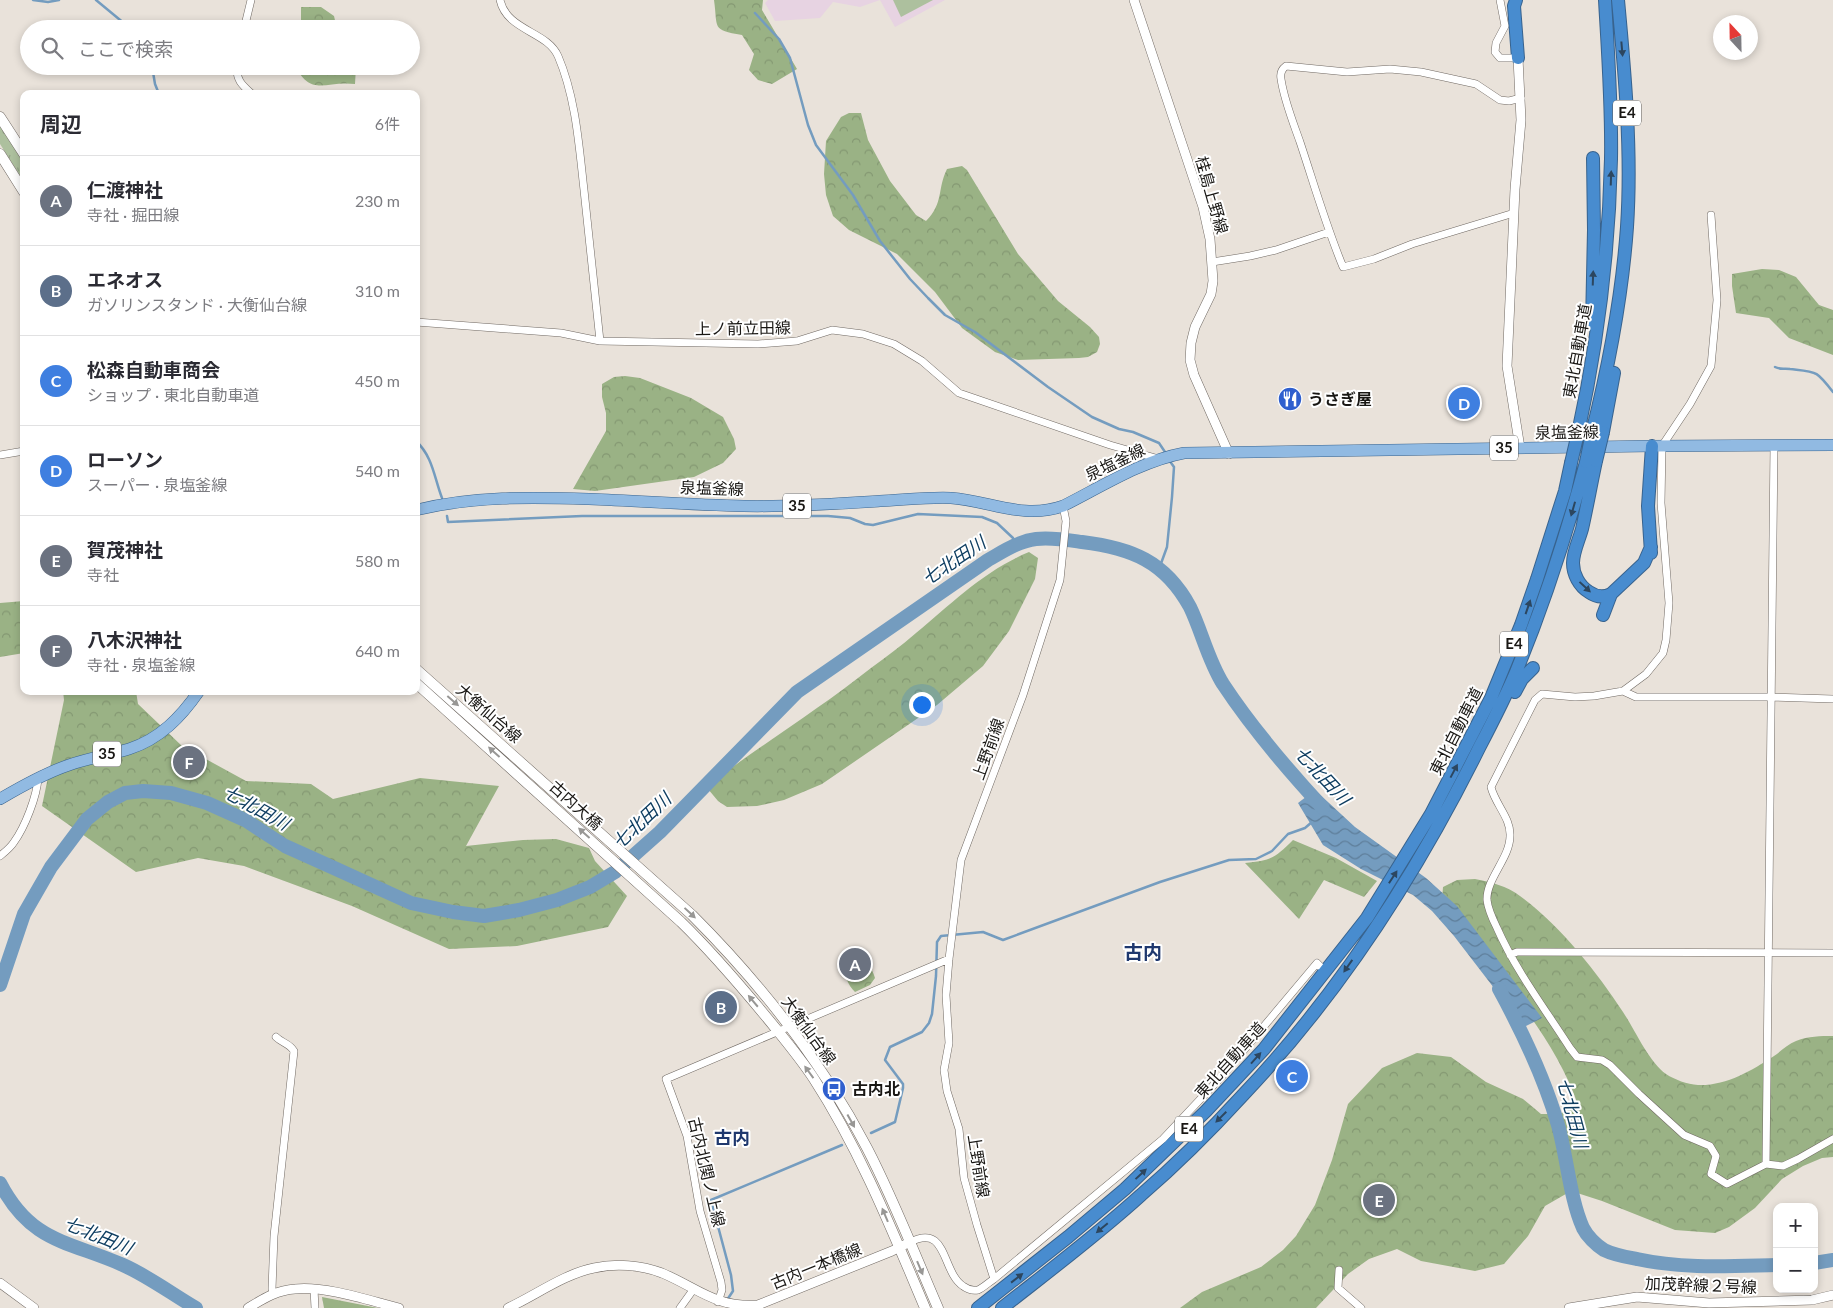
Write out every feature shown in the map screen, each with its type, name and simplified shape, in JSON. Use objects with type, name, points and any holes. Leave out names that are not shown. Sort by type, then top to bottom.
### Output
[{"type":"highway","points":[[1516,0],[1514,6],[1518,58]]},
{"type":"highway","points":[[1516,21],[1523,0]]},
{"type":"highway","name":"東北自動車道","points":[[1435,819],[1504,668],[1540,571],[1565,492],[1586,396],[1599,326],[1608,226],[1611,112],[1604,0]]},
{"type":"highway","name":"東北自動車道","points":[[1002,1308],[1142,1195],[1244,1095],[1285,1048],[1338,980],[1371,922],[1435,819],[1461,785],[1507,691],[1533,629],[1591,462],[1598,433],[1618,309],[1627,226],[1627,112],[1618,0]]},
{"type":"highway","points":[[1586,396],[1591,334],[1594,230],[1593,158]]},
{"type":"highway","points":[[1603,615],[1612,598],[1644,563],[1650,547],[1648,506],[1657,446]]},
{"type":"highway","points":[[1591,462],[1582,528],[1573,562],[1577,579],[1583,588],[1597,596],[1612,598]]},
{"type":"highway","points":[[1461,785],[1522,679],[1533,668]]},
{"type":"highway","name":"東北自動車道","points":[[978,1308],[1119,1194],[1206,1111],[1264,1048],[1371,922]]},
{"type":"main road","points":[[0,117],[20,148]]},
{"type":"main road","points":[[0,154],[20,186]]},
{"type":"main road","name":"泉塩釜線","points":[[420,509],[480,500],[535,497],[744,506],[804,506],[952,498],[1020,511],[1036,512],[1063,506],[1117,478],[1167,457],[1184,453],[1229,454],[1520,448],[1833,445]]},
{"type":"main road","name":"大衡仙台線","points":[[420,673],[542,780]]},
{"type":"main road","name":"大衡仙台線","points":[[420,687],[531,785]]},
{"type":"main road","name":"35","points":[[0,799],[38,778],[86,759],[131,748],[156,736],[170,727],[197,695]]},
{"type":"main road","name":"古内大橋","points":[[542,780],[654,880]]},
{"type":"main road","name":"古内大橋","points":[[531,785],[646,889]]},
{"type":"main road","name":"大衡仙台線","points":[[654,880],[729,952],[820,1068],[883,1180],[938,1308]]},
{"type":"main road","name":"大衡仙台線","points":[[646,889],[710,951],[778,1031],[814,1078],[844,1130],[872,1186],[926,1308]]},
{"type":"main road","points":[[656,897],[664,889]]},
{"type":"street","points":[[246,20],[251,0]]},
{"type":"street","points":[[500,0],[501,5],[513,22],[550,46],[557,55],[568,89],[577,133],[600,341]]},
{"type":"street","name":"桂島上野線","points":[[1134,0],[1203,207],[1210,239],[1213,282],[1211,294],[1195,327],[1191,343],[1190,360],[1194,375],[1229,454]]},
{"type":"street","points":[[1500,0],[1505,26],[1496,43],[1495,52],[1500,58],[1518,58],[1521,98],[1508,366],[1520,448]]},
{"type":"street","points":[[1514,212],[1343,267],[1329,232],[1281,80],[1283,68],[1286,66],[1347,72],[1390,69],[1421,72],[1476,84],[1500,100],[1509,101],[1521,98]]},
{"type":"street","points":[[236,75],[247,90]]},
{"type":"street","points":[[1711,215],[1717,300],[1711,366],[1690,404],[1657,446],[1669,603],[1663,653],[1646,674],[1624,691],[1574,697],[1542,694],[1535,700],[1492,782],[1493,795],[1505,817],[1511,834],[1509,847],[1488,890],[1487,898],[1494,922],[1510,955],[1577,1057],[1602,1060],[1610,1065],[1684,1135],[1710,1146],[1716,1156],[1711,1174],[1727,1184],[1766,1164],[1783,1166],[1833,1139]]},
{"type":"street","points":[[1212,262],[1276,250],[1329,232]]},
{"type":"street","name":"上ノ前立田線","points":[[420,322],[561,333],[600,341],[758,344],[797,341],[832,330],[863,334],[894,344],[922,361],[959,394],[1110,445],[1167,457]]},
{"type":"street","points":[[1766,1164],[1774,446]]},
{"type":"street","points":[[0,455],[20,452]]},
{"type":"street","name":"上野前線","points":[[994,1279],[964,1178],[959,1129],[947,1091],[944,1070],[949,1042],[946,996],[961,860],[1023,695],[1060,580],[1066,521],[1063,506]]},
{"type":"street","points":[[1624,691],[1636,697],[1833,699]]},
{"type":"street","points":[[0,856],[14,842],[18,834],[30,809],[38,786],[38,778]]},
{"type":"street","points":[[1510,955],[1517,952],[1833,953]]},
{"type":"street","points":[[778,1031],[950,959]]},
{"type":"street","points":[[910,1242],[922,1237],[929,1237],[936,1241],[958,1282],[968,1290],[978,1290],[994,1279],[1163,1139],[1223,1075],[1316,963],[1323,969]]},
{"type":"street","name":"古内北関ノ上線","points":[[724,1304],[721,1282],[700,1211],[687,1136],[666,1079],[778,1031]]},
{"type":"street","points":[[274,1294],[272,1289],[274,1236],[294,1051],[291,1046],[276,1037]]},
{"type":"street","name":"古内一本橋線","points":[[508,1308],[582,1271],[622,1265],[663,1274],[724,1304],[741,1307],[767,1302],[910,1242]]},
{"type":"street","points":[[1340,1270],[1338,1288],[1361,1308]]},
{"type":"street","points":[[0,1283],[34,1308]]},
{"type":"street","points":[[248,1308],[274,1294],[294,1289],[314,1289],[399,1308]]},
{"type":"street","points":[[314,1289],[315,1308]]},
{"type":"street","points":[[680,1308],[693,1290]]},
{"type":"street","name":"加茂幹線２号線","points":[[1569,1308],[1637,1298],[1709,1304],[1812,1300],[1833,1295]]},
{"type":"shaded area","points":[[768,0],[880,0],[860,7],[833,2],[820,18],[775,21],[765,3]]},
{"type":"shaded area","points":[[880,0],[945,0],[895,27]]},
{"type":"green space","points":[[714,0],[763,0],[762,10],[797,69],[772,84],[758,80],[749,70],[754,54],[742,35],[725,31],[718,26]]},
{"type":"green space","points":[[893,0],[933,0],[901,17]]},
{"type":"green space","points":[[301,7],[321,7],[334,16],[335,20],[301,20]]},
{"type":"green space","points":[[356,75],[355,84],[314,85],[307,82],[301,76]]},
{"type":"green space","points":[[849,113],[861,113],[868,140],[890,181],[916,215],[926,221],[938,202],[947,169],[962,166],[967,170],[1018,254],[1058,301],[1090,327],[1099,337],[1100,344],[1097,352],[1088,357],[1079,358],[1018,360],[995,352],[962,328],[935,292],[897,254],[849,230],[833,216],[826,195],[824,174],[826,141],[841,117]]},
{"type":"green space","points":[[0,124],[20,156],[20,176],[0,144]]},
{"type":"green space","points":[[1762,269],[1779,270],[1796,277],[1819,305],[1833,310],[1833,355],[1789,338],[1769,318],[1736,313],[1732,274]]},
{"type":"green space","points":[[614,377],[640,378],[691,398],[723,417],[734,439],[736,449],[723,463],[694,477],[595,491],[573,489],[606,431],[606,413],[602,397],[602,384]]},
{"type":"green space","points":[[1029,552],[1038,558],[1035,579],[1009,631],[983,666],[937,705],[822,784],[784,800],[757,806],[727,807],[718,801],[708,789],[708,785],[894,651],[983,578],[1013,559]]},
{"type":"green space","points":[[20,601],[20,654],[0,657],[0,603]]},
{"type":"green space","points":[[63,695],[137,695],[138,704],[182,746],[246,781],[311,784],[333,799],[420,778],[499,786],[466,846],[523,840],[556,839],[589,848],[595,861],[627,896],[608,927],[517,946],[449,949],[352,906],[244,866],[198,858],[136,872],[42,806]]},
{"type":"green space","points":[[1293,840],[1336,858],[1377,881],[1364,897],[1324,880],[1299,919],[1245,863],[1272,858]]},
{"type":"green space","points":[[1475,879],[1493,883],[1510,890],[1535,907],[1549,920],[1563,934],[1601,981],[1654,1062],[1666,1074],[1677,1080],[1698,1085],[1718,1083],[1747,1072],[1796,1041],[1810,1037],[1833,1036],[1833,1157],[1822,1158],[1803,1166],[1782,1179],[1755,1208],[1729,1227],[1715,1233],[1675,1230],[1602,1201],[1571,1191],[1545,1206],[1528,1236],[1504,1264],[1475,1271],[1421,1261],[1397,1249],[1369,1259],[1348,1274],[1316,1308],[1180,1308],[1202,1292],[1261,1267],[1283,1250],[1296,1236],[1315,1205],[1332,1160],[1348,1104],[1382,1068],[1417,1053],[1451,1057],[1486,1082],[1523,1099],[1541,1114],[1559,1114],[1578,1105],[1564,1071],[1535,1024],[1442,900],[1443,887],[1457,880]]},
{"type":"green space","points":[[857,958],[869,966],[875,978],[870,985],[855,992],[847,980],[844,965]]},
{"type":"green space","points":[[322,1297],[378,1308],[324,1308]]},
{"type":"water","points":[[1315,790],[1355,827],[1426,878],[1457,906],[1542,1018],[1524,1027],[1454,936],[1432,911],[1413,895],[1361,869],[1323,845],[1298,803]]},
{"type":"waterway","points":[[33,0],[48,2],[59,0]]},
{"type":"waterway","points":[[96,0],[120,20]]},
{"type":"waterway","points":[[755,13],[779,39],[790,58],[808,125],[816,145],[853,195],[880,241],[910,279],[945,315],[975,332],[1048,387],[1092,417],[1159,443],[1167,455]]},
{"type":"waterway","points":[[154,75],[157,90]]},
{"type":"waterway","points":[[1775,367],[1815,373],[1833,392]]},
{"type":"waterway","points":[[420,445],[430,461],[442,498]]},
{"type":"waterway","points":[[1159,569],[1167,547],[1172,497],[1174,467],[1169,460]]},
{"type":"waterway","points":[[447,516],[448,522],[582,516],[828,516],[850,518],[873,525],[918,514],[982,517],[997,523],[1013,538],[1015,545]]},
{"type":"waterway","name":"七北田川","points":[[0,985],[24,914],[51,867],[87,819],[108,802],[125,793],[143,791],[171,793],[207,803],[245,820],[285,846],[411,903],[453,912],[484,916],[519,910],[557,900],[590,887],[615,872],[660,832],[797,692],[988,560],[1018,544],[1036,539],[1048,538],[1116,548],[1145,560],[1169,578],[1190,607],[1213,665],[1223,684],[1270,748],[1323,808]]},
{"type":"waterway","points":[[871,1133],[895,1122],[903,1084],[885,1060],[890,1047],[922,1032],[929,1023],[932,1014],[936,976],[937,942],[941,936],[983,932],[1003,940],[1160,882],[1229,860],[1256,859],[1272,851],[1288,834],[1305,828],[1312,822]]},
{"type":"waterway","name":"七北田川","points":[[1499,989],[1540,1072],[1558,1125],[1579,1217],[1583,1228],[1592,1240],[1604,1250],[1612,1253],[1654,1262],[1707,1266],[1773,1265]]},
{"type":"waterway","points":[[727,1300],[733,1291],[731,1275],[711,1200],[842,1145]]},
{"type":"waterway","name":"七北田川","points":[[0,1183],[12,1203],[38,1229],[53,1238],[132,1269],[196,1308]]},
{"type":"waterway","name":"七北田川","points":[[1818,1262],[1833,1260]]},
{"type":"place","name":"うさぎ屋","points":[[1290,399]]},
{"type":"place","name":"ローソン","points":[[1464,403]]},
{"type":"place","name":"八木沢神社","points":[[189,762]]},
{"type":"place","name":"仁渡神社","points":[[855,964]]},
{"type":"place","name":"エネオス","points":[[721,1007]]},
{"type":"place","name":"松森自動車商会","points":[[1292,1076]]},
{"type":"place","name":"古内北","points":[[834,1089]]},
{"type":"place","name":"賀茂神社","points":[[1379,1200]]},
{"type":"district","name":"古内","points":[[1143,952]]},
{"type":"district","name":"古内","points":[[732,1138]]}]
